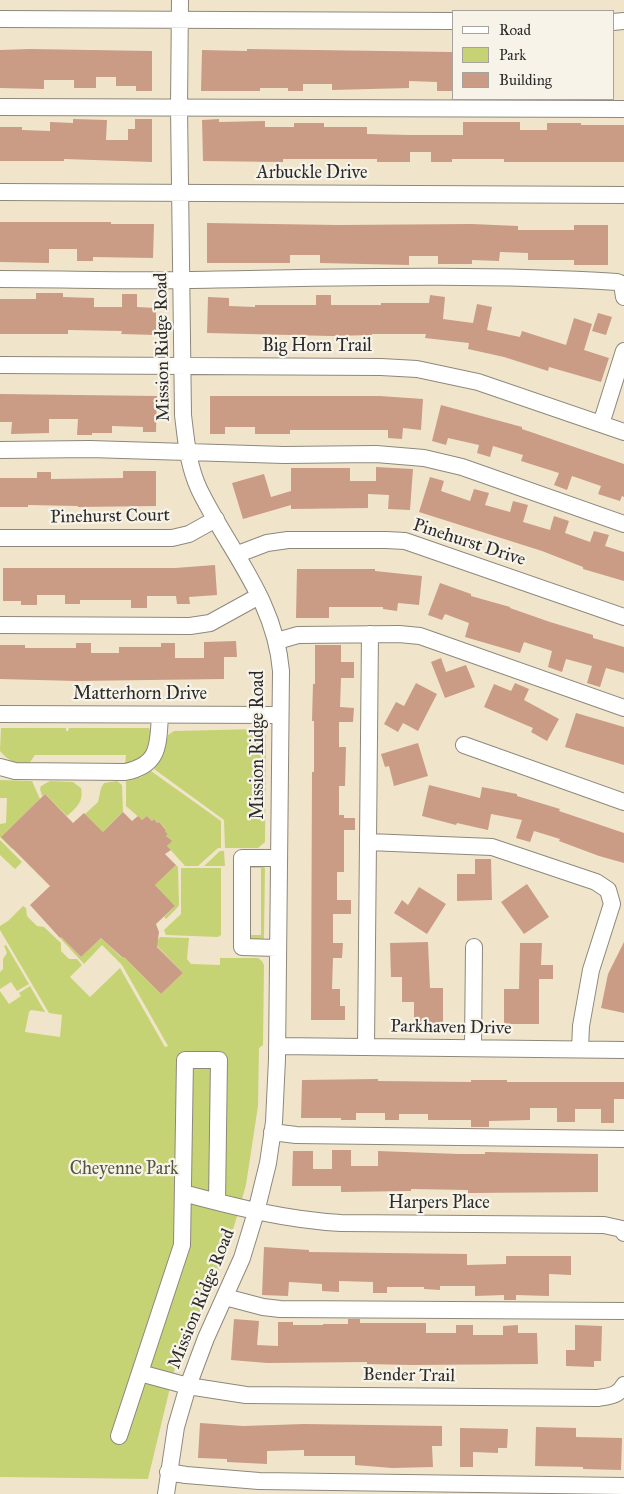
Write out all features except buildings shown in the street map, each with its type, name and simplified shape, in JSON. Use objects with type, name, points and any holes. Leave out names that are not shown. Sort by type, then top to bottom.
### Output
[{"type":"street","name":"Mission Ridge Road","points":[[166,1494],[176,1427],[188,1386],[206,1338],[242,1258],[268,1163],[277,1083],[281,671],[277,641],[270,619],[238,554],[199,488],[187,452],[184,415],[179,108],[180,0]]},
{"type":"street","points":[[0,19],[452,22]]},
{"type":"street","points":[[0,107],[624,109]]},
{"type":"street","name":"Arbuckle Drive","points":[[0,192],[624,195]]},
{"type":"street","points":[[0,279],[182,280],[378,277],[566,279],[617,282],[622,284],[624,297]]},
{"type":"street","points":[[601,424],[624,350]]},
{"type":"street","name":"Big Horn Trail","points":[[0,365],[381,367],[417,369],[478,382],[624,432]]},
{"type":"street","points":[[0,450],[90,449],[284,455],[376,454],[424,458],[462,467],[624,524]]},
{"type":"street","name":"Pinehurst Court","points":[[0,538],[172,538],[189,534],[216,519]]},
{"type":"street","name":"Pinehurst Drive","points":[[238,554],[267,543],[288,540],[376,540],[405,542],[624,617]]},
{"type":"street","points":[[0,625],[190,626],[210,623],[259,596]]},
{"type":"street","points":[[366,1047],[370,634]]},
{"type":"street","points":[[277,641],[298,636],[370,634],[420,636],[624,708]]},
{"type":"street","name":"Matterhorn Drive","points":[[0,714],[280,716]]},
{"type":"street","points":[[0,767],[15,771],[126,772],[138,770],[149,763],[155,753],[160,715]]},
{"type":"street","points":[[464,745],[624,802]]},
{"type":"street","points":[[368,842],[492,847],[596,882],[608,890],[612,904],[591,970],[581,1026],[580,1049]]},
{"type":"street","points":[[277,948],[242,947],[242,858],[278,858]]},
{"type":"street","points":[[473,1048],[474,947]]},
{"type":"street","name":"Parkhaven Drive","points":[[277,1046],[624,1050]]},
{"type":"street","points":[[119,1436],[182,1245],[185,1060],[220,1060],[217,1202]]},
{"type":"street","points":[[272,1132],[306,1135],[624,1139]]},
{"type":"street","name":"Harpers Place","points":[[183,1193],[256,1212],[312,1221],[341,1223],[604,1225],[623,1231]]},
{"type":"street","points":[[225,1297],[263,1307],[280,1308],[624,1311]]},
{"type":"street","name":"Bender Trail","points":[[140,1372],[188,1386],[246,1395],[598,1398],[620,1392],[624,1385]]},
{"type":"street","points":[[168,1472],[259,1481],[624,1486]]},
{"type":"green space","points":[[1,728],[66,728],[66,731],[68,731],[69,728],[149,728],[151,740],[149,749],[144,756],[135,762],[125,764],[126,755],[35,755],[28,765],[12,761],[0,751]]},
{"type":"green space","points":[[259,729],[266,735],[265,842],[258,848],[225,848],[224,820],[154,769],[163,756],[168,735],[174,731]]},
{"type":"green space","points":[[151,771],[221,821],[221,848],[218,848],[198,866],[185,866],[167,846],[171,841],[166,836],[168,834],[165,831],[166,829],[159,822],[157,823],[154,819],[152,821],[147,816],[142,820],[126,806],[126,781],[141,777]]},
{"type":"green space","points":[[0,780],[32,781],[40,799],[2,836],[12,849],[0,837],[0,824],[6,823],[7,798],[0,798]]},
{"type":"green space","points":[[50,781],[73,782],[81,788],[80,801],[67,816],[45,794],[42,796],[41,786]]},
{"type":"green space","points":[[117,781],[122,785],[123,812],[103,832],[85,814],[98,802],[104,783]]},
{"type":"green space","points":[[0,840],[22,862],[15,869],[0,855]]},
{"type":"green space","points":[[220,851],[224,851],[225,866],[204,866]]},
{"type":"green space","points":[[176,865],[178,867],[179,905],[166,919],[164,917],[175,906],[155,885]]},
{"type":"green space","points":[[250,866],[262,866],[265,868],[264,938],[262,940],[250,940],[251,935],[261,935],[261,868],[251,868]]},
{"type":"green space","points":[[181,868],[221,868],[221,935],[218,937],[166,935],[164,930],[181,914]]},
{"type":"green space","name":"Cheyenne Park","points":[[23,906],[26,908],[27,916],[37,926],[44,927],[61,943],[61,951],[69,959],[77,959],[82,965],[70,977],[90,997],[120,968],[165,1047],[168,1046],[122,965],[102,945],[84,964],[61,937],[81,957],[101,938],[122,958],[124,957],[161,994],[183,973],[155,944],[160,937],[189,938],[187,959],[191,964],[220,965],[220,958],[258,958],[264,965],[263,1045],[259,1048],[258,1106],[246,1185],[226,1254],[175,1367],[148,1479],[0,1477],[0,991],[9,1004],[21,996],[19,993],[30,986],[45,1012],[31,1010],[29,1012],[25,1032],[60,1037],[62,1015],[49,1013],[0,930],[0,926]]},
{"type":"green space","points":[[6,945],[29,984],[17,991],[11,982],[0,989],[0,972],[3,969],[3,959],[7,953],[4,946]]}]
